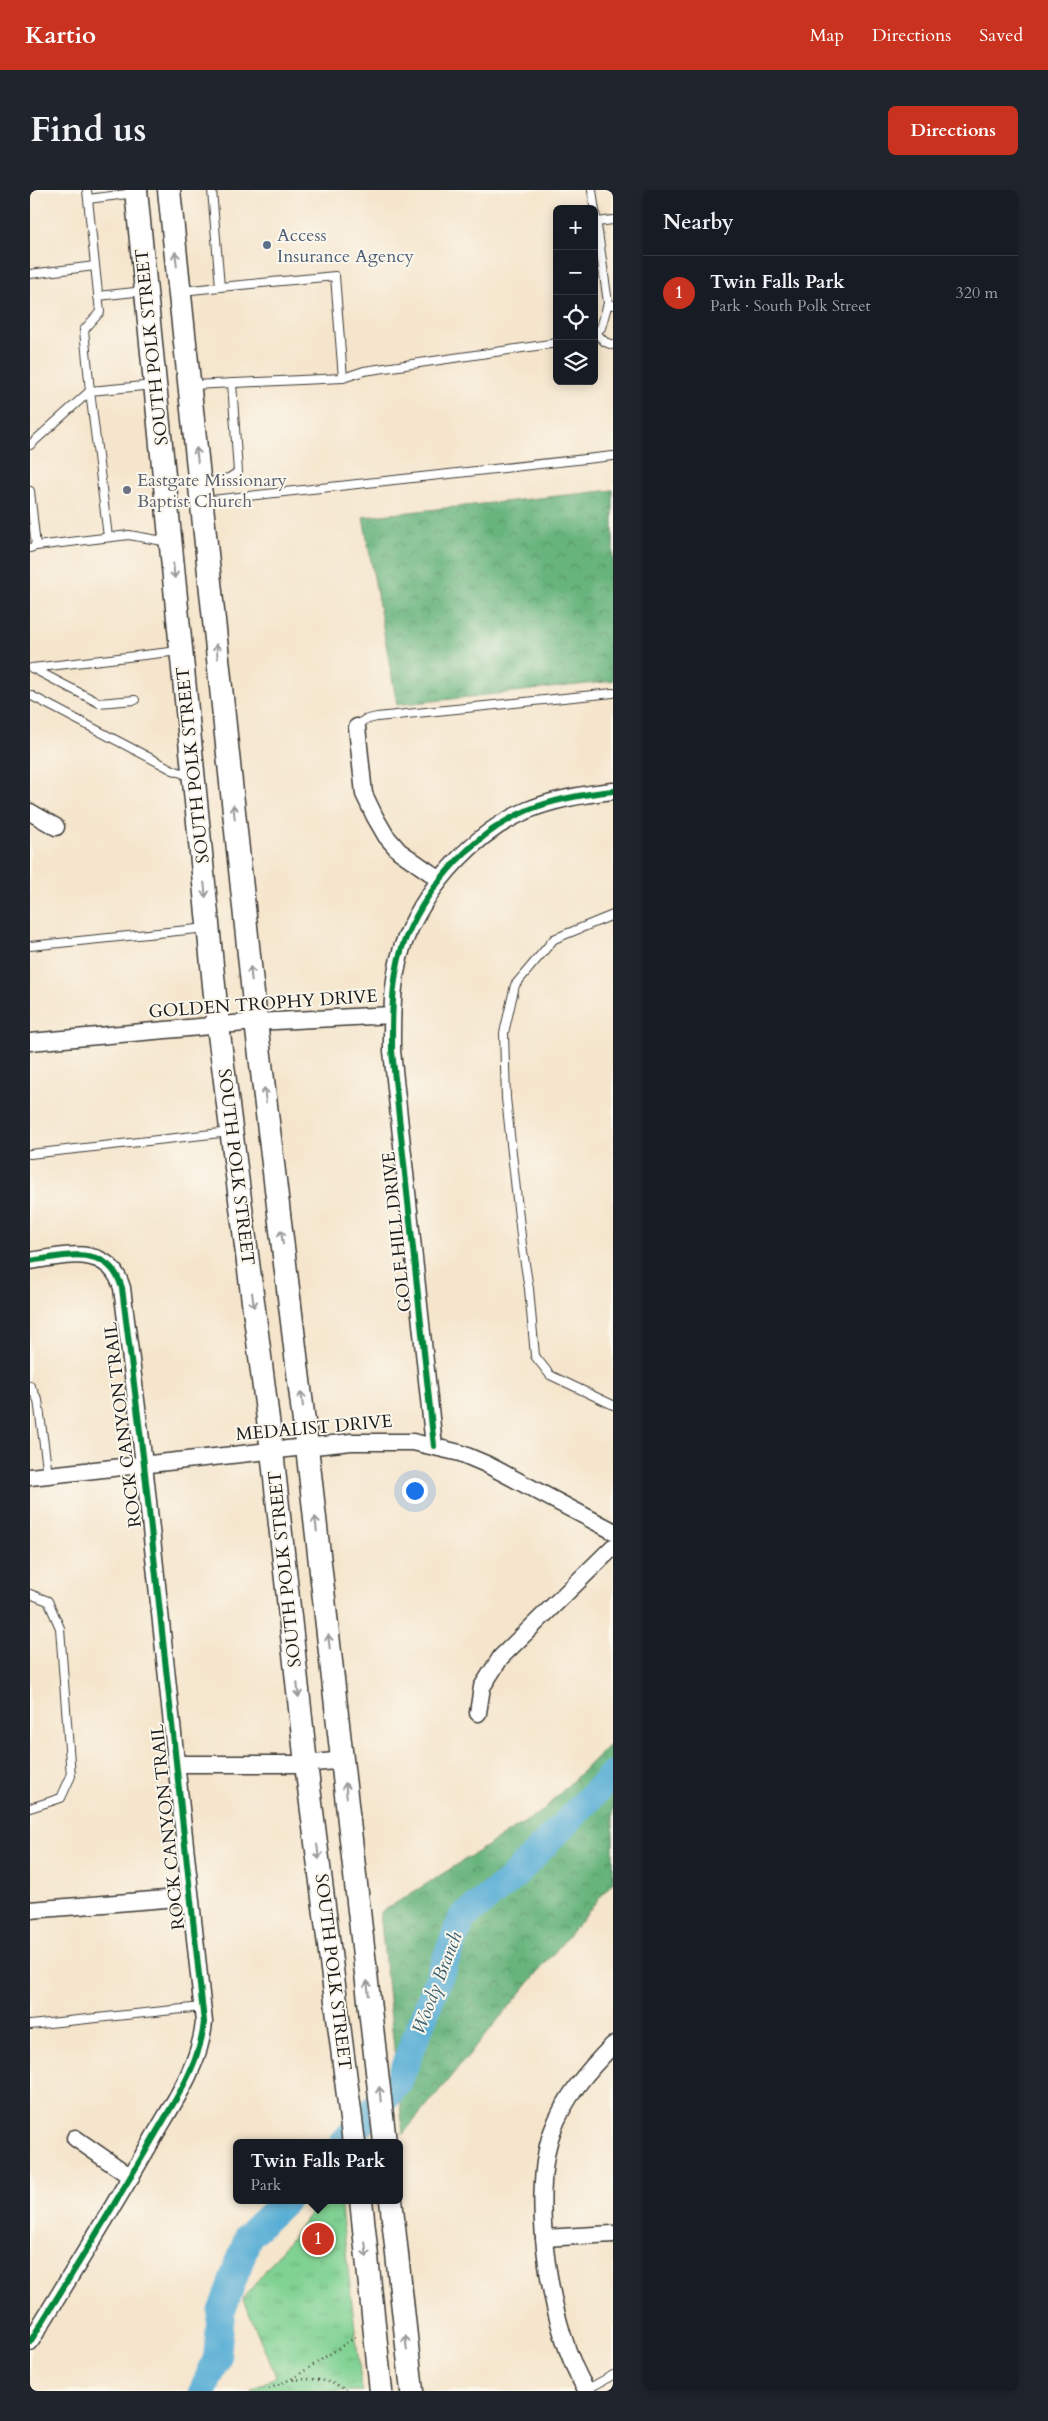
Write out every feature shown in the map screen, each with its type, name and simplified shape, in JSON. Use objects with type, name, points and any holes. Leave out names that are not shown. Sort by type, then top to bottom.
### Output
[{"type":"main road","name":"SOUTH POLK STREET","points":[[169,190],[256,1022],[307,1447],[385,2139]]},
{"type":"main road","name":"SOUTH POLK STREET","points":[[136,191],[218,1026],[272,1451],[306,1764],[354,2139]]},
{"type":"main road","points":[[146,291],[180,292]]},
{"type":"main road","points":[[166,488],[200,493]]},
{"type":"main road","points":[[171,542],[205,538]]},
{"type":"main road","points":[[361,2204],[382,2391]]},
{"type":"main road","points":[[391,2204],[412,2391]]},
{"type":"street","points":[[357,727],[364,794],[386,836],[398,851],[439,879]]},
{"type":"street","name":"GOLDEN TROPHY DRIVE","points":[[30,1042],[256,1022],[392,1015],[395,988],[406,936],[439,879],[485,835],[506,821],[528,810],[559,800],[613,791]]},
{"type":"street","points":[[30,812],[56,827]]},
{"type":"street","name":"GOLF HILL DRIVE","points":[[392,1015],[392,1052],[434,1446]]},
{"type":"street","name":"ROCK CANYON TRAIL","points":[[30,1261],[79,1255],[90,1256],[112,1268],[119,1277],[122,1288],[144,1464],[204,2022],[198,2052],[187,2078],[130,2177],[30,2342]]},
{"type":"street","name":"MEDALIST DRIVE","points":[[30,1477],[307,1447],[384,1440],[413,1442],[460,1453],[486,1464],[613,1530]]},
{"type":"street","points":[[478,1713],[482,1687],[501,1658],[613,1547]]},
{"type":"street","points":[[176,1764],[306,1764],[343,1760]]},
{"type":"street","points":[[30,1910],[190,1897]]},
{"type":"street","points":[[587,2390],[570,2355],[558,2319],[544,2238],[542,2173],[552,2131],[578,2085],[613,2045]]},
{"type":"street","points":[[75,2138],[130,2177]]},
{"type":"street","points":[[544,2238],[613,2234]]},
{"type":"lane","points":[[87,190],[100,312],[84,330],[108,538]]},
{"type":"lane","points":[[212,190],[220,287]]},
{"type":"lane","points":[[592,190],[594,205]]},
{"type":"lane","points":[[88,199],[136,191]]},
{"type":"lane","points":[[598,222],[613,220]]},
{"type":"lane","points":[[598,228],[610,304],[602,328],[598,331]]},
{"type":"lane","points":[[30,274],[95,266]]},
{"type":"lane","points":[[180,292],[335,276],[343,378]]},
{"type":"lane","points":[[98,296],[146,291]]},
{"type":"lane","points":[[598,336],[613,345]]},
{"type":"lane","points":[[189,385],[343,378],[364,371],[553,344]]},
{"type":"lane","points":[[200,493],[238,472],[232,383]]},
{"type":"lane","points":[[30,445],[90,391],[156,385]]},
{"type":"lane","points":[[200,493],[613,456]]},
{"type":"lane","points":[[30,492],[33,547],[129,535],[171,542]]},
{"type":"lane","points":[[31,667],[182,651]]},
{"type":"lane","points":[[31,667],[99,703],[134,700]]},
{"type":"lane","points":[[357,727],[364,720],[396,715],[613,693]]},
{"type":"lane","points":[[30,695],[173,770],[194,777]]},
{"type":"lane","points":[[613,914],[554,939],[515,985],[504,1033],[506,1098],[522,1245],[529,1289],[535,1356],[550,1375],[613,1405]]},
{"type":"lane","points":[[30,946],[209,928]]},
{"type":"lane","points":[[30,1154],[232,1132]]},
{"type":"lane","points":[[30,1386],[38,1400],[48,1475]]},
{"type":"lane","points":[[30,1594],[48,1601],[60,1628],[71,1776],[61,1798],[30,1808]]},
{"type":"lane","points":[[30,2025],[202,2007]]},
{"type":"lane","points":[[587,2390],[613,2375]]},
{"type":"path","points":[[268,2390],[295,2377],[360,2334]]},
{"type":"path","points":[[268,2390],[290,2380],[313,2378],[336,2384],[347,2391]]},
{"type":"green space","points":[[613,490],[613,681],[397,705],[363,517]]},
{"type":"green space","points":[[613,1741],[613,1882],[403,2134],[380,1913],[541,1812]]},
{"type":"green space","points":[[318,2204],[340,2204],[362,2391],[250,2391],[276,2376],[243,2299]]},
{"type":"waterway","name":"Woody Branch","points":[[347,2139],[398,2083],[462,1918],[509,1881],[613,1774]]},
{"type":"waterway","name":"Woody Branch","points":[[203,2391],[217,2358],[221,2313],[249,2235],[282,2204]]},
{"type":"cycle path","points":[[434,1446],[392,1051],[395,977],[398,963],[407,935],[428,897],[441,878],[472,846],[509,820],[538,806],[570,798],[613,791]]},
{"type":"cycle path","points":[[30,1261],[71,1255],[96,1258],[107,1264],[116,1274],[122,1288],[144,1464],[204,2022],[197,2054],[177,2098],[30,2342]]},
{"type":"place","name":"Access Insurance Agency","points":[[267,245]]},
{"type":"place","name":"Eastgate Missionary Baptist Church","points":[[127,490]]},
{"type":"place","name":"Twin Falls Park","points":[[318,2239]]}]
